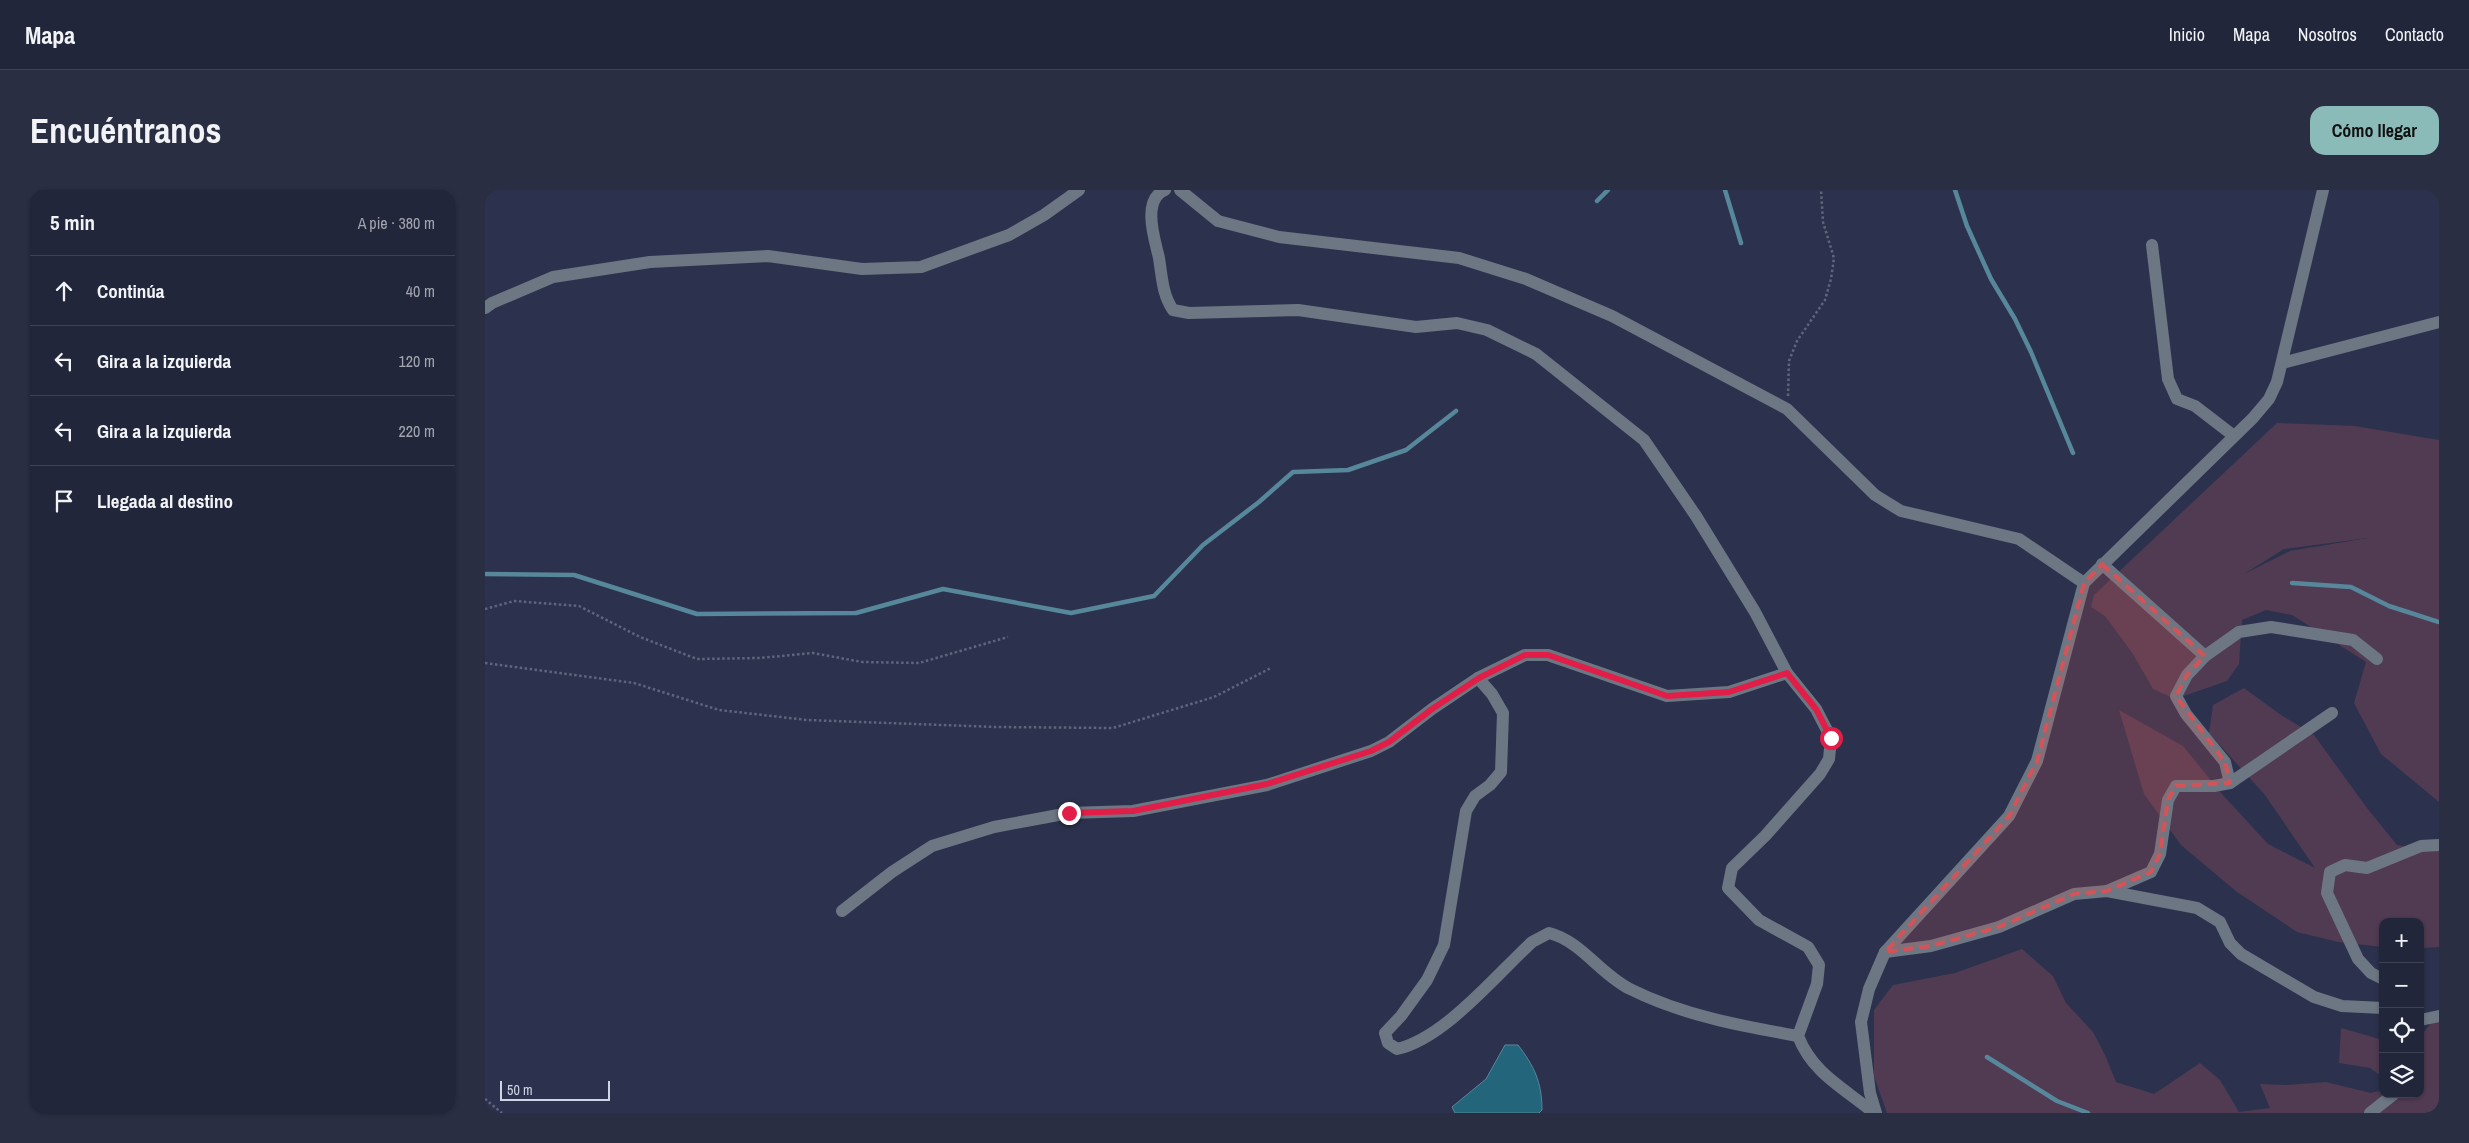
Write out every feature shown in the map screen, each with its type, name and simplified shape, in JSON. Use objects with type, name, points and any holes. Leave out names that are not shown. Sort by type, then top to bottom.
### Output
[{"type":"street","points":[[485,308],[492,303],[553,277],[650,262],[768,256],[862,270],[921,267],[1009,235],[1044,215],[1079,190]]},
{"type":"street","points":[[1165,190],[1159,192],[1154,203],[1151,218],[1152,238],[1158,256],[1165,299],[1173,310],[1189,313],[1298,310],[1416,327],[1457,323],[1487,330],[1536,354],[1644,440],[1706,532],[1755,612],[1787,673],[1816,709],[1831,738],[1829,759],[1820,774],[1765,836],[1732,868],[1728,888],[1759,920],[1808,947],[1819,965],[1817,984],[1798,1036],[1805,1052],[1822,1074],[1849,1092],[1875,1113]]},
{"type":"street","points":[[1180,190],[1218,222],[1279,237],[1459,258],[1526,279],[1612,316],[1787,409],[1875,495],[1901,511],[2019,540],[2085,583]]},
{"type":"street","points":[[1875,1113],[1870,1093],[1861,1022],[1869,989],[1885,952],[2009,816],[2037,761],[2085,583],[2101,564],[2269,400],[2282,363],[2323,190]]},
{"type":"street","points":[[2152,245],[2168,380],[2177,399],[2195,406],[2234,436]]},
{"type":"street","points":[[2282,363],[2439,322]]},
{"type":"street","points":[[2101,564],[2205,656]]},
{"type":"street","points":[[2230,783],[2225,762],[2186,714],[2176,696],[2187,675],[2205,656],[2239,632],[2271,628],[2353,640],[2377,659]]},
{"type":"street","points":[[842,911],[892,872],[932,846],[985,830],[1069,813],[1133,811],[1267,784],[1371,751],[1389,742],[1432,709],[1479,678],[1525,655],[1548,655],[1667,696],[1729,692],[1787,673]]},
{"type":"street","points":[[1479,678],[1492,694],[1503,713],[1501,772],[1490,785],[1475,796],[1466,811],[1444,946],[1427,980],[1401,1016],[1385,1032],[1388,1043],[1397,1049],[1414,1046],[1445,1025],[1532,942],[1549,933],[1563,936],[1627,988],[1670,1007],[1798,1036]]},
{"type":"street","points":[[2107,891],[2151,872],[2160,854],[2168,800],[2176,786],[2214,786],[2230,783],[2332,713]]},
{"type":"street","points":[[2379,977],[2371,973],[2358,959],[2327,893],[2330,872],[2345,865],[2367,868],[2421,846],[2439,845]]},
{"type":"street","points":[[1885,952],[1931,946],[1999,927],[2074,894],[2107,891],[2197,908],[2220,922],[2230,942],[2241,954],[2314,997],[2342,1006],[2379,1008]]},
{"type":"street","points":[[2424,1019],[2439,1016]]},
{"type":"street","points":[[2370,1113],[2389,1098]]},
{"type":"path","points":[[1787,409],[1789,361],[1797,341],[1825,300],[1831,280],[1834,258],[1823,222],[1821,190]]},
{"type":"path","points":[[485,609],[514,601],[579,606],[640,637],[697,659],[760,658],[813,653],[862,662],[919,663],[1008,637]]},
{"type":"path","points":[[485,663],[634,683],[719,710],[807,720],[1113,728],[1214,697],[1271,668]]},
{"type":"path","points":[[485,1099],[502,1113]]},
{"type":"highlighted area","points":[[2102,564],[2205,656],[2187,675],[2176,696],[2225,762],[2230,783],[2176,786],[2168,800],[2160,854],[2151,872],[2107,891],[2074,894],[1999,927],[1931,946],[1885,952],[2009,816],[2037,761],[2084,583]]},
{"type":"shaded area","points":[[2277,423],[2355,426],[2439,440],[2439,802],[2381,754],[2354,703],[2366,662],[2292,615],[2266,610],[2242,620],[2239,664],[2227,681],[2175,699],[2153,689],[2133,654],[2105,616],[2091,607],[2094,595]],"holes":[[[2368,538],[2290,551],[2244,574],[2284,549]]]},
{"type":"shaded area","points":[[2244,688],[2281,715],[2314,735],[2367,808],[2397,845],[2422,850],[2439,842],[2439,947],[2424,948],[2424,918],[2379,918],[2379,947],[2338,942],[2297,932],[2237,892],[2181,845],[2144,794],[2119,710],[2183,746],[2222,794],[2268,844],[2315,868],[2265,795],[2209,733],[2213,705]]},
{"type":"shaded area","points":[[2022,949],[2053,976],[2066,1003],[2093,1032],[2116,1082],[2154,1094],[2200,1063],[2220,1080],[2239,1112],[2270,1108],[2260,1084],[2287,1085],[2326,1082],[2371,1093],[2379,1091],[2379,1098],[2424,1098],[2424,1032],[2439,1013],[2439,1113],[1887,1113],[1874,1076],[1874,1010],[1893,985],[1955,973]]},
{"type":"shaded area","points":[[2341,1028],[2379,1039],[2379,1074],[2370,1068],[2339,1063]]},
{"type":"water","points":[[1505,1045],[1518,1045],[1529,1060],[1539,1083],[1542,1110],[1539,1113],[1455,1113],[1452,1107],[1486,1079]]},
{"type":"waterway","points":[[1597,201],[1608,190]]},
{"type":"waterway","points":[[1725,190],[1741,243]]},
{"type":"waterway","points":[[1955,190],[1967,226],[1991,279],[2015,319],[2031,352],[2073,453]]},
{"type":"waterway","points":[[485,574],[574,575],[697,614],[856,613],[943,589],[1071,613],[1154,596],[1203,545],[1259,502],[1293,472],[1348,470],[1406,450],[1456,411]]},
{"type":"waterway","points":[[2292,583],[2351,587],[2389,606],[2439,622]]},
{"type":"waterway","points":[[1987,1057],[2057,1101],[2088,1113]]},
{"type":"route","points":[[1069,813],[1133,811],[1267,784],[1371,751],[1389,742],[1432,709],[1479,678],[1525,655],[1548,655],[1610,678],[1667,696],[1729,692],[1787,673],[1816,709],[1831,738]]}]
